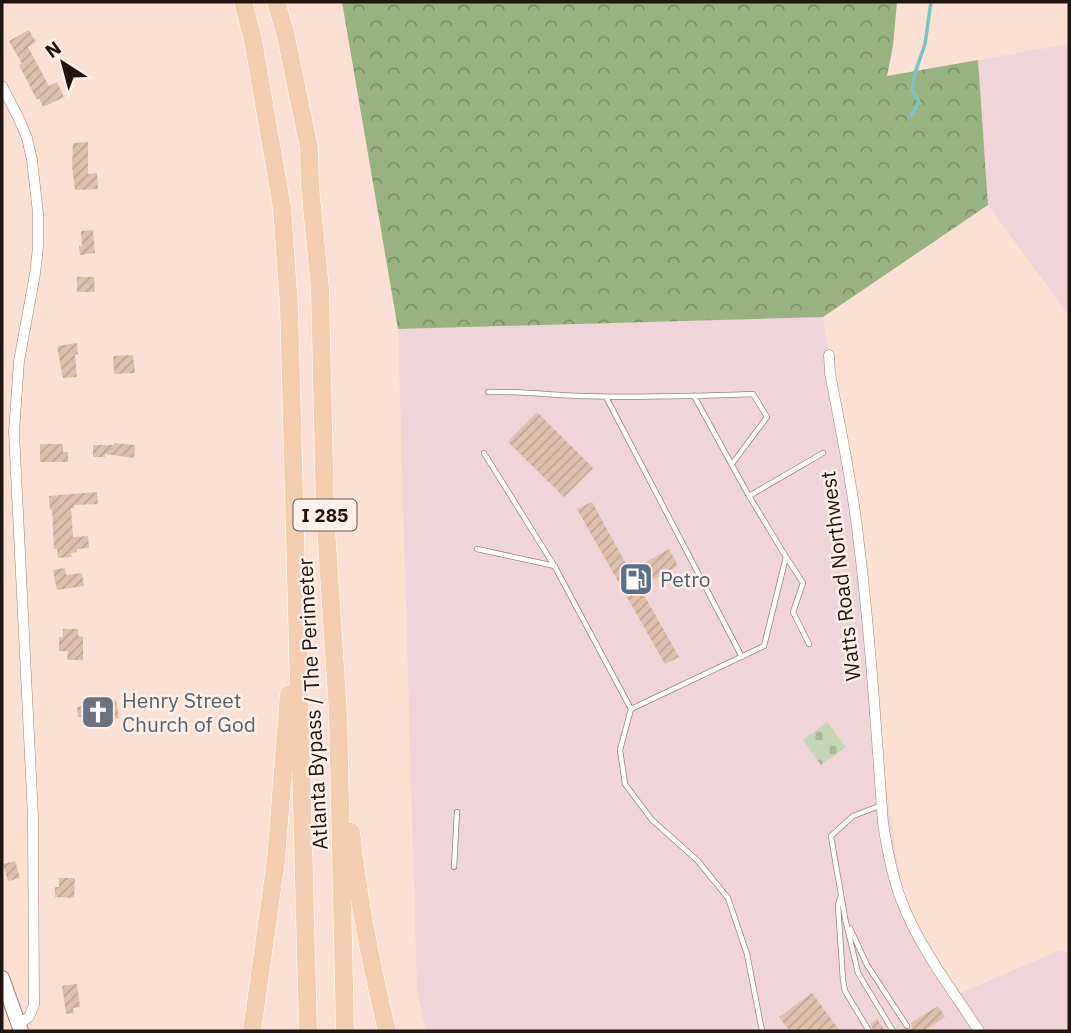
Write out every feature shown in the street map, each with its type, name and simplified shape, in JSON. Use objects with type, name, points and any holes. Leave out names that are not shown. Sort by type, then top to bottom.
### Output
[{"type":"highway","name":"Atlanta Bypass / The Perimeter","points":[[243,2],[253,40],[282,208],[289,306],[308,1031]]},
{"type":"highway","name":"Atlanta Bypass / The Perimeter","points":[[276,2],[285,32],[309,148],[320,289],[325,512],[338,714],[345,1031]]},
{"type":"highway","points":[[252,1031],[276,860],[296,600]]},
{"type":"highway","points":[[338,714],[354,863],[369,957],[387,1031]]},
{"type":"street","points":[[2,86],[27,138],[38,214],[38,247],[19,361],[14,432],[33,844],[34,1004],[29,1017],[20,1028]]},
{"type":"street","name":"Watts Road Northwest","points":[[829,355],[858,535],[888,852],[902,902],[921,941],[979,1031]]},
{"type":"street","points":[[2,978],[20,1028]]},
{"type":"lane","points":[[488,392],[606,396],[753,394],[767,417],[732,464]]},
{"type":"lane","points":[[606,396],[742,657]]},
{"type":"lane","points":[[694,396],[749,496],[803,583],[793,612],[809,644]]},
{"type":"lane","points":[[484,453],[555,566],[631,709],[620,750],[625,784],[652,820],[697,860],[728,898],[747,954],[762,1031]]},
{"type":"lane","points":[[749,496],[823,453]]},
{"type":"lane","points":[[477,549],[555,566]]},
{"type":"lane","points":[[631,709],[764,646],[786,557]]},
{"type":"lane","points":[[882,805],[853,816],[831,836],[845,918],[858,973],[893,1031]]},
{"type":"lane","points":[[454,867],[457,812]]},
{"type":"lane","points":[[841,895],[838,905],[845,991],[869,1031]]},
{"type":"lane","points":[[845,918],[867,965],[907,1026]]},
{"type":"shaded area","points":[[1069,44],[1069,316],[988,205],[978,60]]},
{"type":"shaded area","points":[[823,317],[863,550],[879,741],[906,917],[961,993],[1060,950],[1069,953],[1069,1031],[426,1031],[417,991],[398,329]]},
{"type":"green space","points":[[342,2],[897,2],[887,76],[978,60],[988,205],[823,317],[398,329]]},
{"type":"green space","points":[[827,722],[846,747],[821,765],[803,740]]},
{"type":"building","points":[[29,30],[36,42],[28,47],[49,86],[57,82],[64,97],[43,107],[39,98],[37,100],[9,41]]},
{"type":"building","points":[[88,142],[88,174],[97,173],[98,189],[75,190],[73,143]]},
{"type":"building","points":[[93,230],[95,253],[80,255],[81,231]]},
{"type":"building","points":[[77,277],[94,277],[95,292],[77,292]]},
{"type":"building","points":[[77,343],[77,377],[63,378],[57,346]]},
{"type":"building","points":[[133,355],[135,373],[114,374],[113,356]]},
{"type":"building","points":[[537,412],[593,468],[564,497],[508,442]]},
{"type":"building","points":[[40,444],[63,444],[63,452],[68,452],[68,462],[40,462]]},
{"type":"building","points":[[93,445],[135,445],[134,458],[105,454],[105,457],[93,457]]},
{"type":"building","points":[[97,492],[98,504],[74,505],[74,508],[71,508],[73,537],[88,536],[89,548],[77,549],[77,552],[71,553],[72,557],[58,558],[57,549],[54,549],[49,496]]},
{"type":"building","name":"Petro","points":[[592,502],[630,571],[669,549],[678,566],[640,588],[679,657],[665,664],[577,509]]},
{"type":"building","points":[[65,568],[66,575],[82,573],[84,586],[57,590],[53,570]]},
{"type":"building","points":[[63,629],[78,629],[78,636],[83,637],[83,660],[67,660],[68,651],[59,651],[59,637],[63,637]]},
{"type":"building","name":"Henry Street Church of God","points":[[116,700],[119,718],[84,723],[83,717],[78,717],[77,707],[83,706],[82,702]]},
{"type":"building","points":[[15,861],[20,878],[8,881],[3,864]]},
{"type":"building","points":[[59,878],[75,878],[74,898],[55,897]]},
{"type":"building","points":[[77,984],[80,1007],[73,1008],[74,1013],[66,1014],[62,986]]},
{"type":"building","points":[[812,993],[840,1031],[790,1031],[779,1017]]},
{"type":"building","points":[[938,1006],[945,1017],[924,1031],[899,1031],[909,1030],[912,1028],[911,1023]]},
{"type":"building","points":[[877,1019],[885,1031],[874,1031],[870,1024]]},
{"type":"waterway","points":[[911,116],[919,102],[912,89],[925,44],[931,2]]},
{"type":"place","name":"Petro","points":[[636,579]]},
{"type":"place","name":"Henry Street Church of God","points":[[98,712]]}]
